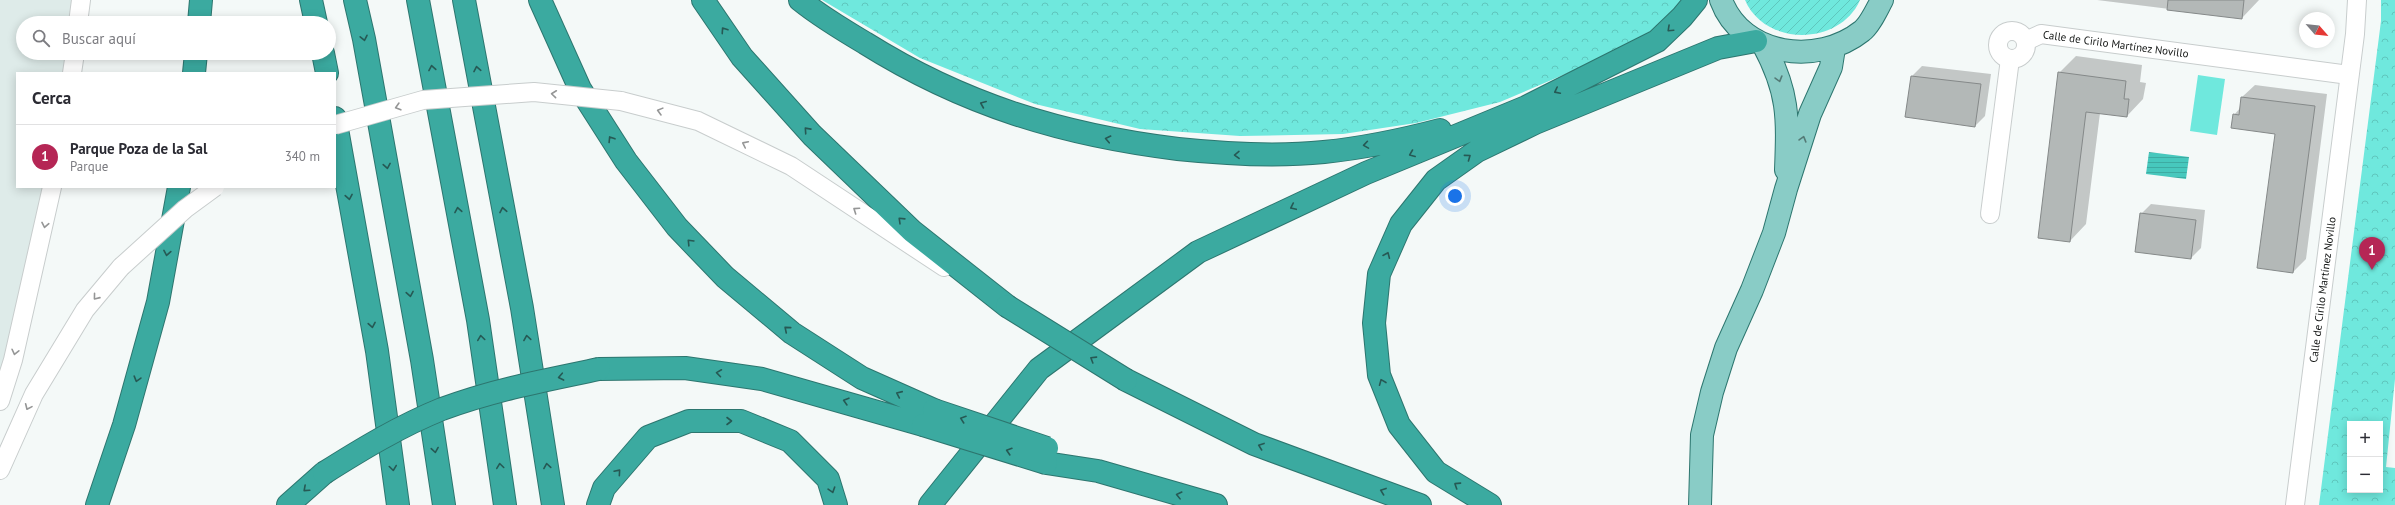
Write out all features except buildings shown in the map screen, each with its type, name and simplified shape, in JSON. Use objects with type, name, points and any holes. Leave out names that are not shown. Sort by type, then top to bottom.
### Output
[{"type":"highway","points":[[200,16],[201,0]]},
{"type":"highway","points":[[311,0],[314,16]]},
{"type":"highway","points":[[355,0],[366,46],[422,360],[444,505]]},
{"type":"highway","points":[[418,0],[478,320],[505,505]]},
{"type":"highway","points":[[464,0],[522,308],[553,505]]},
{"type":"highway","points":[[540,0],[580,89],[626,161],[676,227],[725,277],[792,333],[862,378],[929,417]]},
{"type":"highway","points":[[704,0],[742,57],[812,135],[912,232],[1007,306],[1126,380],[1254,444],[1420,505]]},
{"type":"highway","points":[[800,0],[816,13],[903,67],[986,106],[1062,129],[1128,143],[1231,155],[1323,152],[1404,139],[1526,106]]},
{"type":"highway","points":[[930,505],[1039,369],[1198,252],[1366,173],[1526,106],[1657,41],[1682,17],[1696,0]]},
{"type":"highway","points":[[1490,505],[1436,472],[1399,425],[1379,375],[1374,324],[1379,274],[1400,224],[1436,180],[1478,151],[1535,123],[1718,48],[1760,43]]},
{"type":"highway","points":[[194,72],[195,60]]},
{"type":"highway","points":[[324,60],[327,72]]},
{"type":"highway","points":[[336,124],[377,351],[398,505]]},
{"type":"highway","points":[[97,505],[124,425],[158,302],[179,188]]},
{"type":"highway","points":[[288,505],[324,473],[380,438],[442,409],[510,387],[599,369],[685,368],[762,379],[929,417],[1098,471],[1216,505]]},
{"type":"highway","points":[[598,505],[604,488],[648,437],[689,421],[741,421],[790,441],[828,479],[836,505]]},
{"type":"main road","points":[[1721,0],[1733,23],[1760,43],[1782,51],[1803,53],[1834,48],[1864,30],[1882,0]]},
{"type":"main road","points":[[1760,43],[1777,70],[1786,103],[1786,190]]},
{"type":"main road","points":[[1700,505],[1702,435],[1712,392],[1726,348],[1752,290],[1774,233],[1810,114],[1831,67],[1834,48]]},
{"type":"street","points":[[79,16],[81,0]]},
{"type":"street","name":"Calle de Cirilo Martínez Novillo","points":[[2294,505],[2349,75],[2357,0]]},
{"type":"street","points":[[2007,31],[2016,31],[2021,33],[2026,41],[2023,54],[2010,59],[1999,51],[2000,37],[2007,31]]},
{"type":"street","name":"Calle de Cirilo Martínez Novillo","points":[[2026,41],[2041,34],[2349,75]]},
{"type":"street","points":[[1990,214],[2010,59]]},
{"type":"street","points":[[72,72],[74,60]]},
{"type":"street","points":[[336,125],[423,100],[534,92],[621,100],[698,121],[791,166],[903,241],[1007,306]]},
{"type":"street","points":[[0,401],[13,360],[52,188]]},
{"type":"street","points":[[0,470],[34,394],[85,310],[121,266],[185,209],[214,188]]},
{"type":"shaded area","points":[[0,0],[81,0],[79,16],[16,16],[16,60],[74,60],[72,72],[16,72],[16,188],[52,188],[0,401]]},
{"type":"shaded area","points":[[2149,152],[2189,157],[2186,179],[2146,174]]},
{"type":"green space","points":[[822,0],[1685,0],[1652,37],[1500,102],[1416,123],[1343,134],[1240,136],[1140,129],[1035,104],[920,58]]},
{"type":"green space","points":[[1745,0],[1860,0],[1850,15],[1836,26],[1820,33],[1802,35],[1785,33],[1769,26],[1755,15]]},
{"type":"green space","points":[[2381,0],[2395,0],[2395,379],[2386,467],[2395,468],[2395,505],[2319,505],[2381,21]]},
{"type":"green space","points":[[2198,75],[2225,79],[2217,135],[2190,131]]},
{"type":"place","name":"Parque Poza de la Sal","points":[[2372,270]]}]
